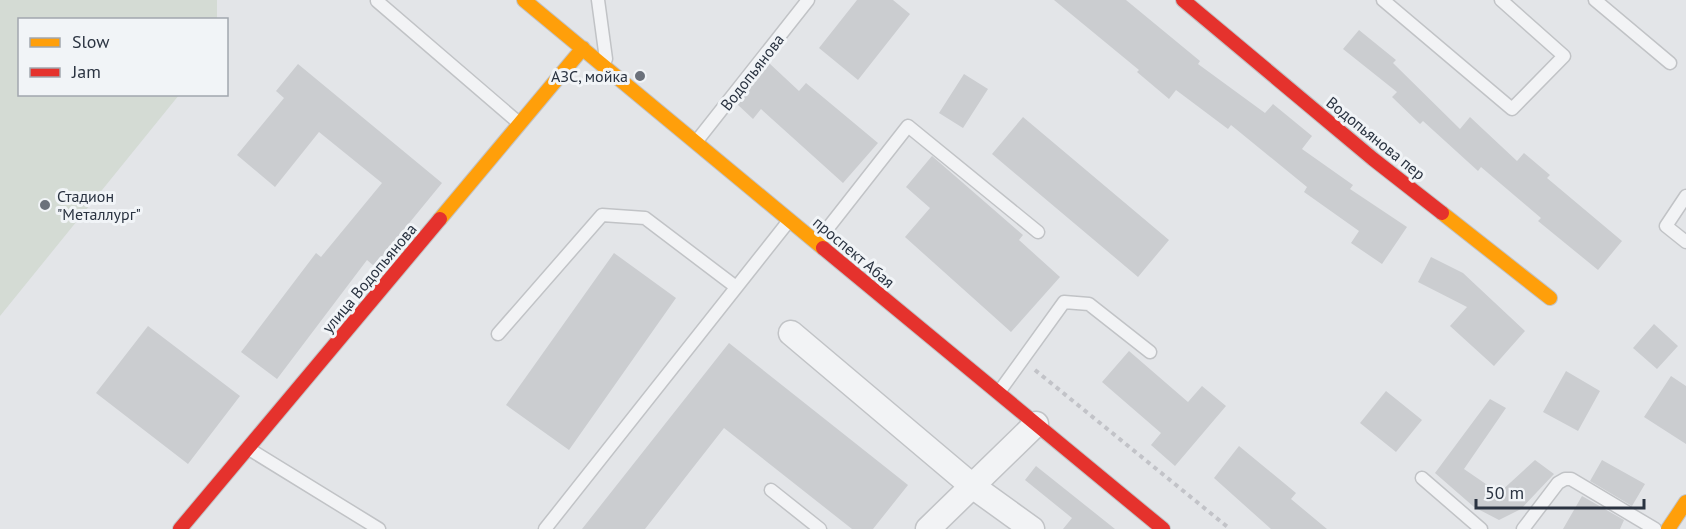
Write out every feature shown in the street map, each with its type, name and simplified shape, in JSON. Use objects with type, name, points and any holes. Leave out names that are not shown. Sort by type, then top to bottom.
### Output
[{"type":"street","name":"проспект Абая","points":[[524,0],[999,393],[1158,528]]},
{"type":"street","name":"Водопьянова пер","points":[[1183,0],[1373,159],[1550,298]]},
{"type":"street","name":"улица Водопьянова","points":[[180,529],[583,48]]},
{"type":"street","points":[[791,333],[971,485],[1032,529]]},
{"type":"street","points":[[928,529],[1036,424]]},
{"type":"street","points":[[1668,529],[1686,502]]},
{"type":"lane","points":[[598,0],[608,69]]},
{"type":"lane","name":"Водопьянова","points":[[695,143],[808,0]]},
{"type":"lane","points":[[1383,0],[1512,110],[1564,56],[1501,0]]},
{"type":"lane","points":[[1596,0],[1670,63]]},
{"type":"lane","points":[[377,1],[520,123]]},
{"type":"lane","points":[[816,243],[908,126],[1038,232]]},
{"type":"lane","points":[[1686,196],[1666,226],[1686,242]]},
{"type":"lane","points":[[498,334],[602,215],[645,218],[736,287]]},
{"type":"lane","points":[[545,529],[789,220]]},
{"type":"lane","points":[[999,393],[1064,302],[1089,304],[1150,352]]},
{"type":"lane","points":[[248,448],[379,529]]},
{"type":"lane","points":[[1422,478],[1481,529]]},
{"type":"lane","points":[[1523,529],[1558,483],[1571,479],[1655,529]]},
{"type":"lane","points":[[771,490],[820,529]]},
{"type":"path","points":[[1022,360],[1230,529]]},
{"type":"shaded area","name":"Стадион \"Металлург\"","points":[[0,0],[217,0],[217,18],[18,18],[18,96],[178,96],[0,316]]},
{"type":"building","points":[[857,0],[893,0],[910,14],[858,80],[819,48]]},
{"type":"building","points":[[1054,0],[1126,0],[1200,61],[1198,64],[1265,113],[1273,104],[1312,136],[1302,149],[1353,185],[1350,189],[1407,227],[1382,264],[1351,243],[1359,231],[1304,192],[1307,187],[1231,125],[1228,129],[1176,90],[1169,99],[1137,72],[1139,70]]},
{"type":"building","points":[[1359,30],[1396,60],[1393,63],[1460,129],[1470,117],[1517,161],[1524,153],[1550,175],[1547,178],[1622,241],[1598,270],[1538,221],[1541,218],[1481,167],[1478,171],[1423,121],[1420,124],[1392,97],[1397,92],[1343,49]]},
{"type":"building","points":[[769,63],[799,91],[806,83],[878,143],[843,183],[761,109],[753,119],[737,104]]},
{"type":"building","points":[[298,64],[442,183],[374,266],[367,260],[277,379],[241,352],[316,253],[321,257],[382,183],[319,132],[275,187],[237,155],[284,98],[276,91]]},
{"type":"building","points":[[964,74],[988,89],[963,128],[939,113]]},
{"type":"building","points":[[1023,117],[1169,240],[1138,277],[992,154]]},
{"type":"building","points":[[932,156],[1023,235],[1019,240],[1060,277],[1011,332],[905,237],[930,208],[906,187]]},
{"type":"building","points":[[614,253],[676,298],[569,450],[506,405]]},
{"type":"building","points":[[1431,257],[1463,273],[1525,331],[1494,366],[1450,326],[1467,307],[1418,282]]},
{"type":"building","points":[[1654,324],[1678,346],[1657,369],[1633,348]]},
{"type":"building","points":[[148,326],[240,396],[188,464],[96,393]]},
{"type":"building","points":[[729,343],[908,485],[873,529],[852,529],[724,428],[645,529],[582,529]]},
{"type":"building","points":[[1129,351],[1188,402],[1202,386],[1226,406],[1175,466],[1151,445],[1161,433],[1102,382]]},
{"type":"building","points":[[1566,371],[1600,391],[1578,431],[1543,412]]},
{"type":"building","points":[[1671,376],[1686,386],[1686,444],[1644,417]]},
{"type":"building","points":[[1386,391],[1422,420],[1396,452],[1360,423]]},
{"type":"building","points":[[1490,399],[1506,408],[1464,469],[1499,493],[1535,460],[1554,474],[1521,509],[1499,520],[1474,507],[1435,473]]},
{"type":"building","points":[[1239,446],[1296,493],[1291,499],[1327,529],[1271,529],[1214,478]]},
{"type":"building","points":[[1602,460],[1645,484],[1632,506],[1590,481]]},
{"type":"building","points":[[1036,466],[1115,529],[1063,529],[1072,518],[1025,480]]},
{"type":"building","points":[[1582,496],[1624,520],[1620,529],[1563,529]]},
{"type":"traffic: slow","points":[[524,0],[823,248]]},
{"type":"traffic: slow","points":[[440,219],[583,48]]},
{"type":"traffic: slow","points":[[1442,213],[1550,298]]},
{"type":"traffic: slow","points":[[1668,529],[1686,502]]},
{"type":"traffic: jam","points":[[1183,0],[1373,159],[1442,213]]},
{"type":"traffic: jam","points":[[180,529],[440,219]]},
{"type":"traffic: jam","points":[[823,248],[1163,529]]},
{"type":"place","name":"АЗС, мойка","points":[[640,76]]},
{"type":"place","name":"Стадион \"Металлург\"","points":[[45,205]]}]
